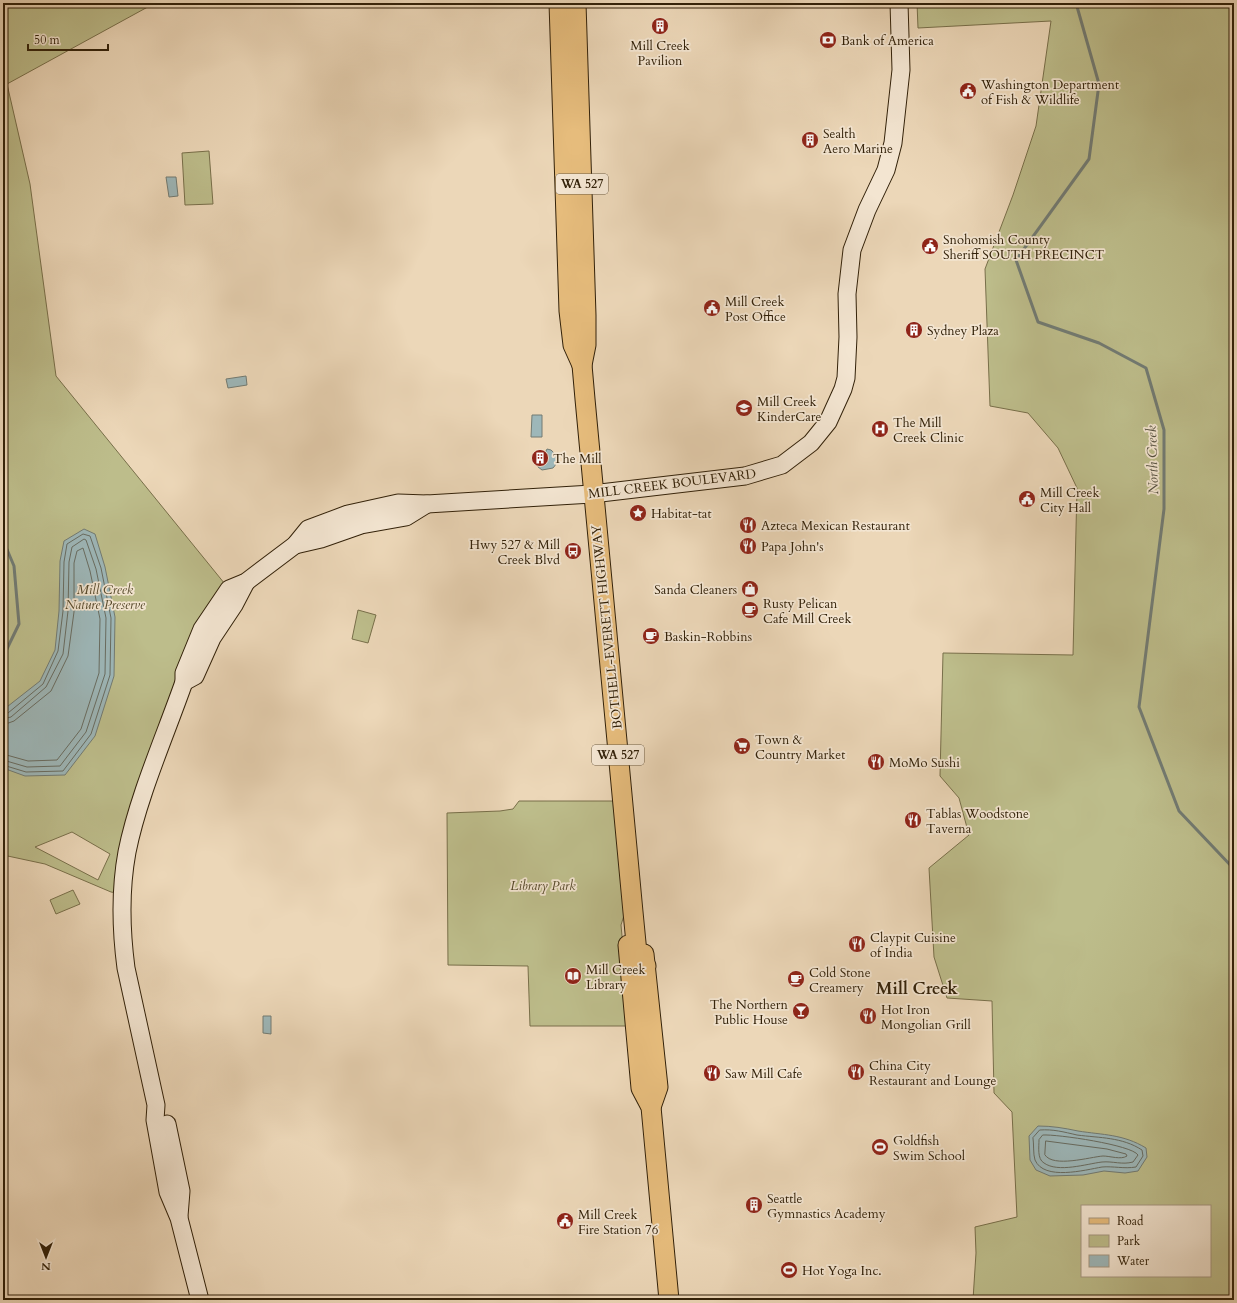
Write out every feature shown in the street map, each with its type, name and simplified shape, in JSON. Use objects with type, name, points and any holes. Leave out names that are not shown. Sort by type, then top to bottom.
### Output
[{"type":"main road","name":"BOTHELL-EVERETT HIGHWAY","points":[[559,3],[569,311],[573,345],[582,365]]},
{"type":"main road","points":[[567,3],[570,49],[577,70]]},
{"type":"main road","name":"BOTHELL-EVERETT HIGHWAY","points":[[576,3],[586,316],[586,345],[582,365],[592,494],[633,912],[641,921],[658,1087],[651,1107]]},
{"type":"main road","name":"BOTHELL-EVERETT HIGHWAY","points":[[633,912],[626,922],[640,1088],[651,1107],[670,1300]]},
{"type":"street","name":"MILL CREEK BOULEVARD","points":[[200,1300],[179,1218],[181,1191],[166,1118],[156,1105],[126,968],[122,931],[124,875],[137,814],[184,682],[184,672],[202,629],[229,589],[246,582],[295,545],[308,529],[348,514],[398,503],[427,504],[592,494],[758,473],[782,465],[811,443],[828,422],[839,399],[846,378],[848,337],[847,294],[852,250],[867,210],[886,170],[893,143],[901,70],[899,3]]},
{"type":"green space","name":"Mill Creek Nature Preserve","points":[[3,3],[155,3],[7,84],[30,184],[56,376],[229,589],[137,814],[123,894],[111,892],[45,864],[3,855]],"holes":[[[72,832],[110,854],[98,880],[35,847]]]},
{"type":"green space","points":[[917,3],[1234,3],[1234,1300],[973,1300],[976,1253],[975,1227],[1017,1217],[1012,1112],[994,1093],[992,1001],[947,998],[934,957],[929,868],[969,835],[959,798],[940,776],[943,653],[1073,655],[1077,488],[1058,448],[1028,413],[990,406],[985,269],[1013,195],[1036,126],[1051,21],[918,28]]},
{"type":"green space","points":[[209,151],[213,204],[185,205],[182,153]]},
{"type":"green space","points":[[358,610],[376,615],[368,643],[352,639]]},
{"type":"green space","name":"Library Park","points":[[519,801],[619,801],[626,909],[621,925],[630,1026],[530,1026],[528,966],[448,965],[447,813],[500,811],[513,809]]},
{"type":"green space","points":[[73,890],[80,904],[56,914],[50,900]]},
{"type":"water","points":[[166,177],[176,177],[178,196],[169,197]]},
{"type":"water","points":[[246,376],[247,385],[228,388],[226,379]]},
{"type":"water","points":[[532,415],[542,415],[542,437],[531,437]]},
{"type":"water","points":[[547,449],[551,450],[555,454],[557,461],[553,468],[542,470],[538,467],[538,463],[542,465],[547,454],[545,453]]},
{"type":"water","points":[[84,529],[95,534],[105,567],[115,617],[114,676],[95,736],[65,775],[25,776],[3,768],[3,710],[40,681],[55,650],[59,611],[60,561],[64,541]]},
{"type":"water","points":[[263,1016],[271,1016],[271,1034],[263,1033]]},
{"type":"water","points":[[1038,1126],[1058,1127],[1129,1140],[1146,1148],[1147,1157],[1138,1171],[1125,1173],[1104,1171],[1083,1175],[1050,1176],[1036,1170],[1030,1160],[1029,1136]]},
{"type":"waterway","name":"North Creek","points":[[1076,3],[1099,84],[1089,159],[1016,260],[1038,322],[1099,343],[1146,368],[1164,430],[1164,509],[1139,707],[1179,811],[1234,869]]},
{"type":"waterway","points":[[3,540],[14,566],[19,624],[3,657]]},
{"type":"place","name":"Mill Creek Pavilion","points":[[660,26]]},
{"type":"place","name":"Bank of America","points":[[828,40]]},
{"type":"place","name":"Washington Department of Fish & Wildlife","points":[[968,91]]},
{"type":"place","name":"Sealth Aero Marine","points":[[810,140]]},
{"type":"place","name":"Snohomish County Sheriff SOUTH PRECINCT","points":[[930,246]]},
{"type":"place","name":"Mill Creek Post Office","points":[[712,308]]},
{"type":"place","name":"Sydney Plaza","points":[[914,330]]},
{"type":"place","name":"Mill Creek KinderCare","points":[[744,408]]},
{"type":"place","name":"The Mill Creek Clinic","points":[[880,429]]},
{"type":"place","name":"The Mill","points":[[540,458]]},
{"type":"place","name":"Mill Creek City Hall","points":[[1027,499]]},
{"type":"place","name":"Habitat-tat","points":[[638,513]]},
{"type":"place","name":"Azteca Mexican Restaurant","points":[[748,525]]},
{"type":"place","name":"Papa John's","points":[[748,546]]},
{"type":"place","name":"Hwy 527 & Mill Creek Blvd","points":[[573,551]]},
{"type":"place","name":"Sanda Cleaners","points":[[750,589]]},
{"type":"place","name":"Rusty Pelican Cafe Mill Creek","points":[[750,610]]},
{"type":"place","name":"Baskin-Robbins","points":[[651,636]]},
{"type":"place","name":"Town & Country Market","points":[[742,746]]},
{"type":"place","name":"MoMo Sushi","points":[[876,762]]},
{"type":"place","name":"Tablas Woodstone Taverna","points":[[913,820]]},
{"type":"place","name":"Claypit Cuisine of India","points":[[857,944]]},
{"type":"place","name":"Mill Creek Library","points":[[573,976]]},
{"type":"place","name":"Cold Stone Creamery","points":[[796,979]]},
{"type":"place","name":"The Northern Public House","points":[[801,1011]]},
{"type":"place","name":"Hot Iron Mongolian Grill","points":[[868,1016]]},
{"type":"place","name":"China City Restaurant and Lounge","points":[[856,1072]]},
{"type":"place","name":"Saw Mill Cafe","points":[[712,1073]]},
{"type":"place","name":"Goldfish Swim School","points":[[880,1147]]},
{"type":"place","name":"Seattle Gymnastics Academy","points":[[754,1205]]},
{"type":"place","name":"Mill Creek Fire Station 76","points":[[565,1221]]},
{"type":"place","name":"Hot Yoga Inc.","points":[[789,1270]]},
{"type":"district","name":"Mill Creek","points":[[917,988]]}]
